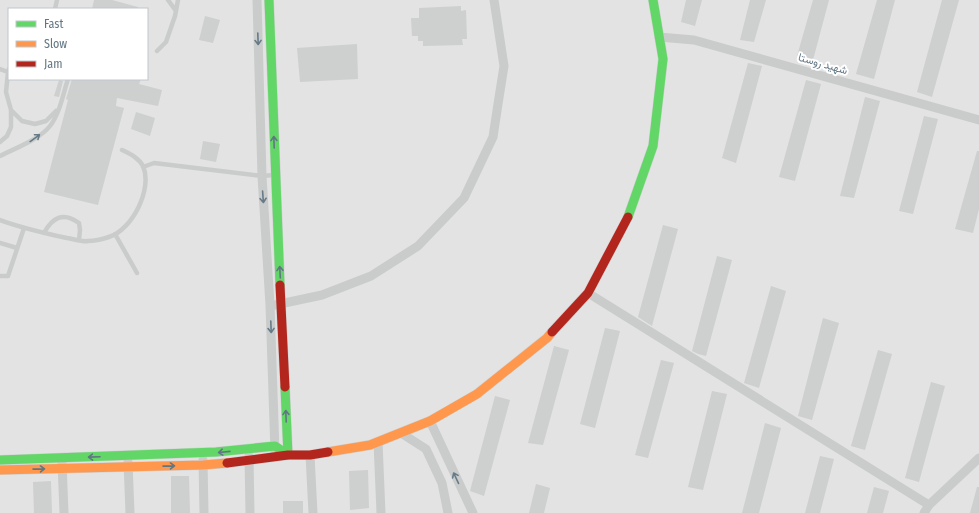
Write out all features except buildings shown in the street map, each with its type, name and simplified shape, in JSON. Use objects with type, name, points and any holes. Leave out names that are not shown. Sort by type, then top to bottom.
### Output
[{"type":"street","points":[[257,0],[262,176],[270,305],[276,458]]},
{"type":"street","points":[[269,0],[275,175],[288,455]]},
{"type":"street","points":[[270,305],[322,295],[371,276],[418,246],[464,198],[493,136],[501,89],[504,66],[494,0]]},
{"type":"street","points":[[0,470],[203,465],[276,458],[288,455],[310,455],[370,445],[430,422],[477,394],[547,338],[588,293],[626,222],[653,146],[663,59],[653,0]]},
{"type":"street","name":"شهید روستا","points":[[659,37],[694,40],[979,120]]},
{"type":"street","points":[[588,293],[926,509],[979,458]]},
{"type":"street","points":[[430,422],[473,513]]},
{"type":"street","points":[[401,433],[426,449],[442,483],[448,513]]},
{"type":"street","points":[[378,442],[381,513]]},
{"type":"street","points":[[0,460],[203,453],[275,446],[288,455]]},
{"type":"street","points":[[248,449],[250,513]]},
{"type":"street","points":[[203,453],[204,513]]},
{"type":"street","points":[[310,455],[314,513]]},
{"type":"street","points":[[128,456],[130,513]]},
{"type":"street","points":[[62,458],[64,513]]},
{"type":"lane","points":[[168,0],[176,11]]},
{"type":"lane","points":[[157,51],[166,42],[178,0]]},
{"type":"lane","points":[[0,69],[8,70],[6,92],[11,110],[11,127],[7,136],[0,142]]},
{"type":"lane","points":[[0,156],[33,140],[50,126],[59,108],[68,80]]},
{"type":"lane","points":[[11,110],[22,121],[35,124],[46,121],[59,108]]},
{"type":"lane","points":[[0,220],[24,228],[87,242],[110,237],[123,230],[133,218],[143,198],[145,181],[143,167],[137,158],[122,150]]},
{"type":"lane","points":[[143,167],[154,163],[262,176],[275,175]]},
{"type":"lane","points":[[44,233],[50,223],[57,218],[66,217],[79,223],[79,240]]},
{"type":"lane","points":[[0,276],[8,276],[24,228]]},
{"type":"lane","points":[[115,234],[137,273]]},
{"type":"lane","points":[[0,243],[17,248]]},
{"type":"shaded area","points":[[0,0],[979,0],[979,513],[0,513]]},
{"type":"traffic: fast","points":[[269,0],[280,285]]},
{"type":"traffic: fast","points":[[628,217],[653,146],[663,59],[653,0]]},
{"type":"traffic: fast","points":[[285,387],[288,455]]},
{"type":"traffic: fast","points":[[0,460],[216,452],[275,446],[288,455]]},
{"type":"traffic: slow","points":[[328,452],[370,445],[430,421],[477,394],[547,338],[552,332]]},
{"type":"traffic: slow","points":[[0,470],[203,465],[227,463]]},
{"type":"traffic: jam","points":[[552,332],[588,293],[628,217]]},
{"type":"traffic: jam","points":[[280,285],[285,387]]},
{"type":"traffic: jam","points":[[227,463],[288,455],[310,455],[328,452]]}]
